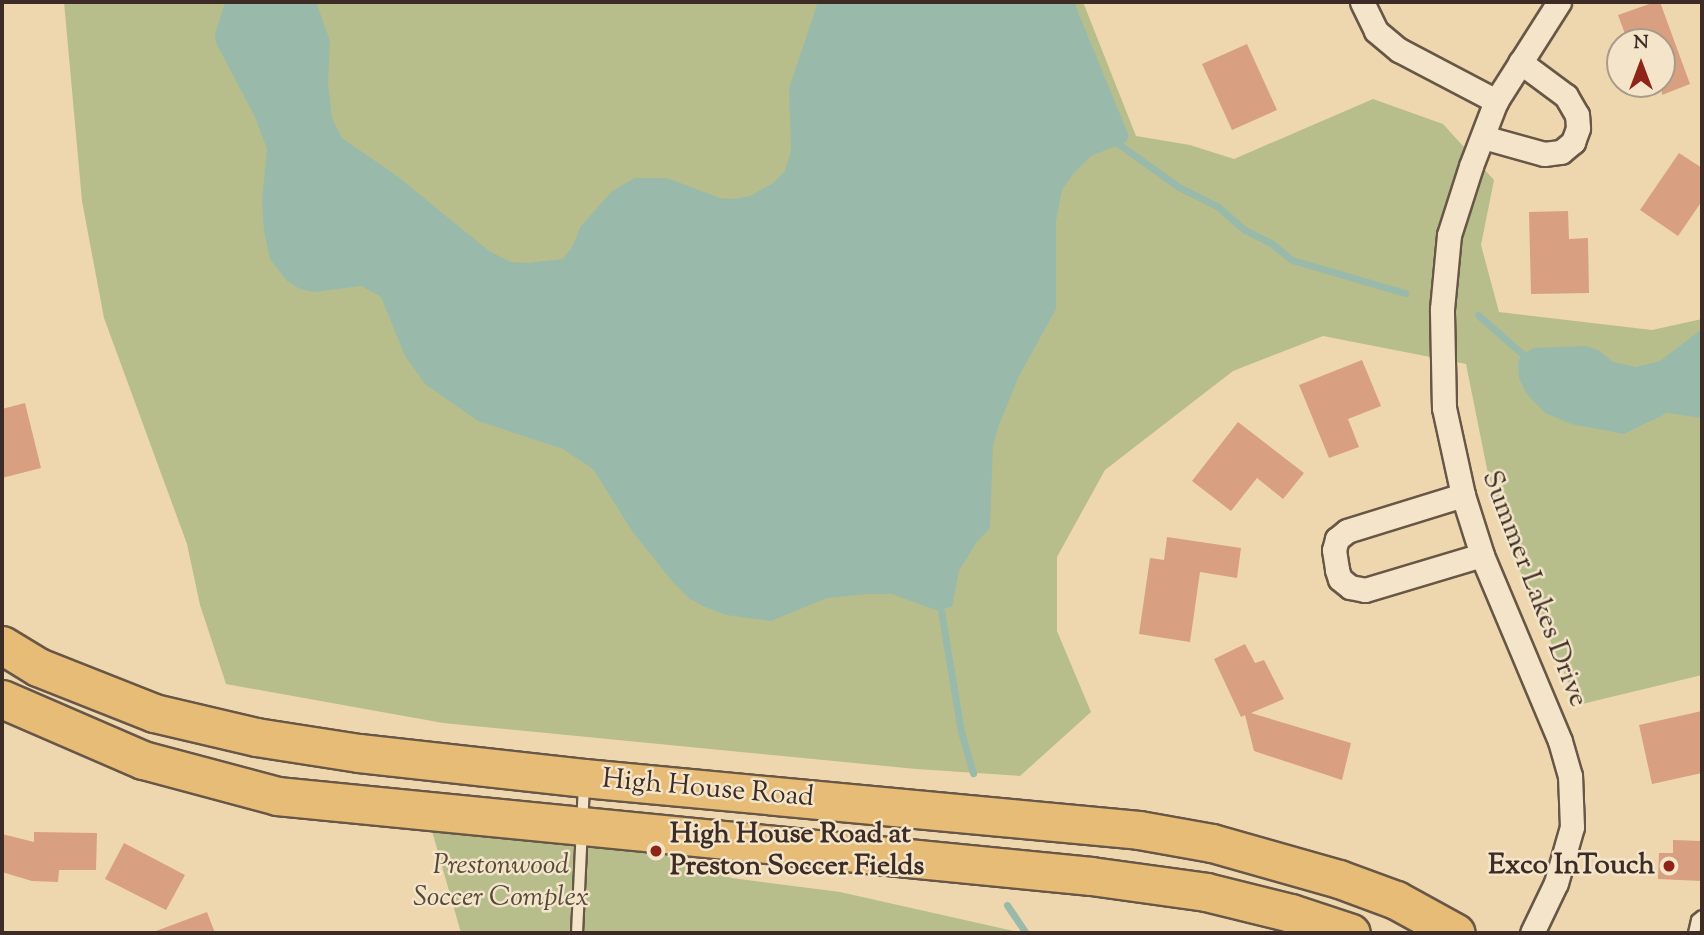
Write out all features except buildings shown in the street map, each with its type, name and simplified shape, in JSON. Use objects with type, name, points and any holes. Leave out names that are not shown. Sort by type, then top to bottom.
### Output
[{"type":"main road","name":"High House Road","points":[[2,645],[38,667],[153,713],[256,737],[359,753],[584,778],[1139,830],[1281,860],[1339,878],[1395,900],[1456,933]]},
{"type":"main road","name":"High House Road","points":[[2,699],[143,760],[277,796],[881,853],[1104,877],[1206,892],[1291,913],[1351,933]]},
{"type":"street","points":[[1362,2],[1376,31],[1399,50],[1496,102]]},
{"type":"street","name":"Summer Lakes Drive","points":[[1532,933],[1556,883],[1572,827],[1570,776],[1560,741],[1482,555],[1462,495],[1444,408],[1443,296],[1449,235],[1460,196],[1496,102],[1559,2]]},
{"type":"street","points":[[1483,137],[1544,154],[1561,152],[1573,142],[1578,128],[1577,115],[1566,96],[1520,62]]},
{"type":"street","points":[[1462,495],[1348,531],[1337,540],[1334,550],[1336,570],[1340,579],[1350,587],[1365,590],[1482,555]]},
{"type":"lane","points":[[577,933],[584,778]]},
{"type":"lane","points":[[1694,933],[1697,920],[1702,916]]},
{"type":"green space","points":[[64,2],[1083,2],[1136,136],[1190,145],[1234,159],[1373,99],[1443,124],[1494,180],[1481,245],[1499,312],[1652,330],[1702,319],[1702,675],[1578,705],[1511,550],[1487,469],[1466,364],[1323,336],[1233,371],[1105,470],[1057,557],[1057,631],[1091,712],[1020,776],[916,769],[443,723],[226,684],[200,605],[187,544],[104,318],[82,201]]},
{"type":"green space","name":"Prestonwood Soccer Complex","points":[[430,824],[626,848],[664,855],[732,878],[840,892],[1023,933],[461,933]]},
{"type":"shaded area","points":[[225,2],[316,2],[330,41],[328,83],[332,118],[342,138],[397,176],[489,251],[511,262],[527,263],[563,259],[572,247],[581,226],[612,191],[635,178],[667,178],[720,198],[733,199],[750,196],[773,183],[785,171],[791,151],[789,88],[818,2],[1074,2],[1129,136],[1126,142],[1091,156],[1062,190],[1056,221],[1056,309],[1019,376],[999,425],[993,445],[990,528],[976,543],[959,571],[952,607],[936,610],[892,594],[867,594],[827,598],[771,621],[726,615],[703,606],[690,599],[671,580],[632,531],[593,469],[563,449],[478,421],[425,384],[405,356],[381,297],[361,286],[314,292],[300,289],[287,281],[270,259],[264,231],[262,202],[267,149],[255,117],[216,43],[215,34]]},
{"type":"shaded area","points":[[1702,329],[1702,418],[1667,413],[1624,434],[1571,424],[1545,413],[1526,393],[1519,378],[1518,363],[1521,355],[1534,348],[1586,346],[1598,350],[1613,362],[1636,367],[1660,361]]},
{"type":"waterway","points":[[1113,140],[1179,187],[1217,206],[1245,230],[1271,243],[1292,260],[1405,293]]},
{"type":"waterway","points":[[1478,315],[1528,359]]},
{"type":"waterway","points":[[941,611],[961,732],[973,773]]},
{"type":"waterway","points":[[1007,905],[1026,933]]},
{"type":"place","name":"High House Road at Preston Soccer Fields","points":[[656,851]]},
{"type":"place","name":"Exco InTouch","points":[[1669,866]]}]
